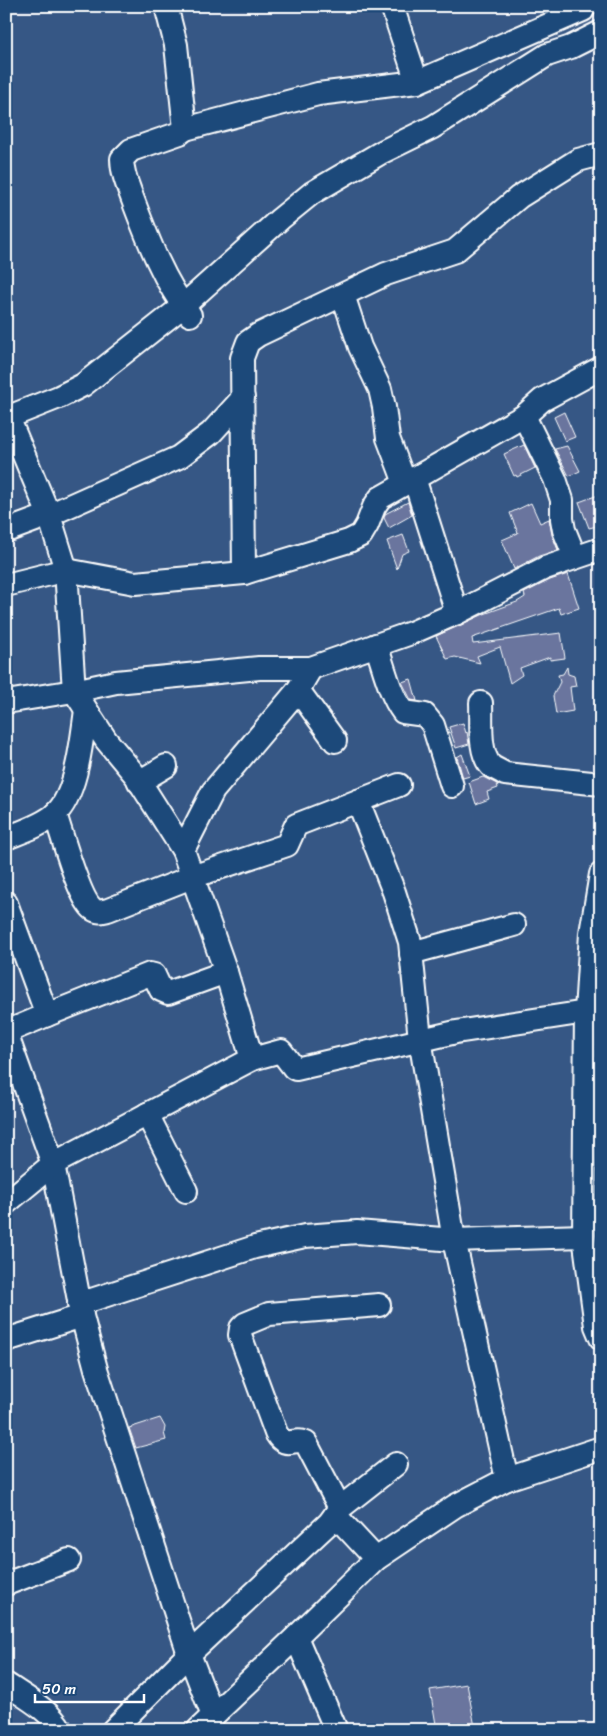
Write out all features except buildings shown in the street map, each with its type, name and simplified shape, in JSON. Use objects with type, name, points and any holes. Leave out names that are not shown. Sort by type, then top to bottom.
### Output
[{"type":"street","points":[[166,6],[176,45],[186,128]]},
{"type":"street","points":[[392,6],[417,82]]},
{"type":"street","points":[[6,838],[32,827],[55,814],[70,793],[77,767],[80,700],[66,570],[49,515],[8,424],[38,420],[77,401],[127,367],[187,311],[290,227],[348,186],[476,116],[548,69],[571,48],[600,35],[582,8],[417,82],[318,94],[186,128],[180,133],[132,150],[122,159],[122,168],[140,219],[168,283],[187,311]]},
{"type":"street","points":[[244,573],[242,358],[248,342],[258,335],[386,274],[455,251],[519,197],[578,160],[601,154]]},
{"type":"street","points":[[343,295],[360,347],[380,389],[388,438],[409,480],[457,613]]},
{"type":"street","points":[[6,585],[66,570],[134,583],[244,573],[349,541],[361,535],[380,498],[524,416],[542,400],[601,368]]},
{"type":"street","points":[[6,531],[49,515],[179,458],[212,433],[243,398]]},
{"type":"street","points":[[524,416],[557,486],[562,500],[564,530],[575,557]]},
{"type":"street","points":[[6,702],[80,700],[116,682],[259,668],[311,668],[411,633],[457,613],[545,568],[601,549]]},
{"type":"street","points":[[376,645],[395,700],[400,708],[403,712],[425,715],[433,725],[452,786]]},
{"type":"street","points":[[183,850],[213,791],[298,690],[311,668]]},
{"type":"street","points":[[298,690],[335,741]]},
{"type":"street","points":[[80,700],[106,740],[140,782],[183,850],[226,972],[252,1059]]},
{"type":"street","points":[[482,703],[483,749],[485,758],[492,767],[505,774],[601,784]]},
{"type":"street","points":[[140,782],[166,766]]},
{"type":"street","points":[[55,814],[82,894],[92,909],[99,912],[192,877],[287,845],[296,825],[399,785]]},
{"type":"street","points":[[358,801],[394,892],[410,942],[420,1039],[454,1240],[507,1479]]},
{"type":"street","points":[[601,874],[591,933],[586,1012],[593,1193],[584,1236],[596,1326],[601,1338]]},
{"type":"street","points":[[6,903],[47,1015]]},
{"type":"street","points":[[411,953],[514,925]]},
{"type":"street","points":[[226,972],[168,993],[161,990],[154,975],[150,974],[6,1032],[53,1164],[80,1310],[96,1369],[189,1654],[206,1723],[376,1559],[455,1506],[507,1479],[601,1448]]},
{"type":"street","points":[[6,1203],[53,1164],[252,1059],[281,1051],[296,1069],[420,1039],[586,1012]]},
{"type":"street","points":[[148,1114],[186,1191]]},
{"type":"street","points":[[6,1340],[80,1310],[255,1247],[305,1236],[358,1232],[454,1240],[584,1236]]},
{"type":"street","points":[[376,1559],[338,1512],[306,1443],[302,1441],[286,1443],[281,1441],[276,1433],[240,1334],[241,1328],[245,1324],[269,1314],[379,1305]]},
{"type":"street","points":[[113,1730],[189,1654],[329,1523],[338,1512],[396,1464]]},
{"type":"street","points":[[6,1584],[69,1560]]},
{"type":"street","points":[[296,1638],[336,1730]]},
{"type":"street","points":[[6,1684],[46,1712],[56,1721],[61,1730]]}]
